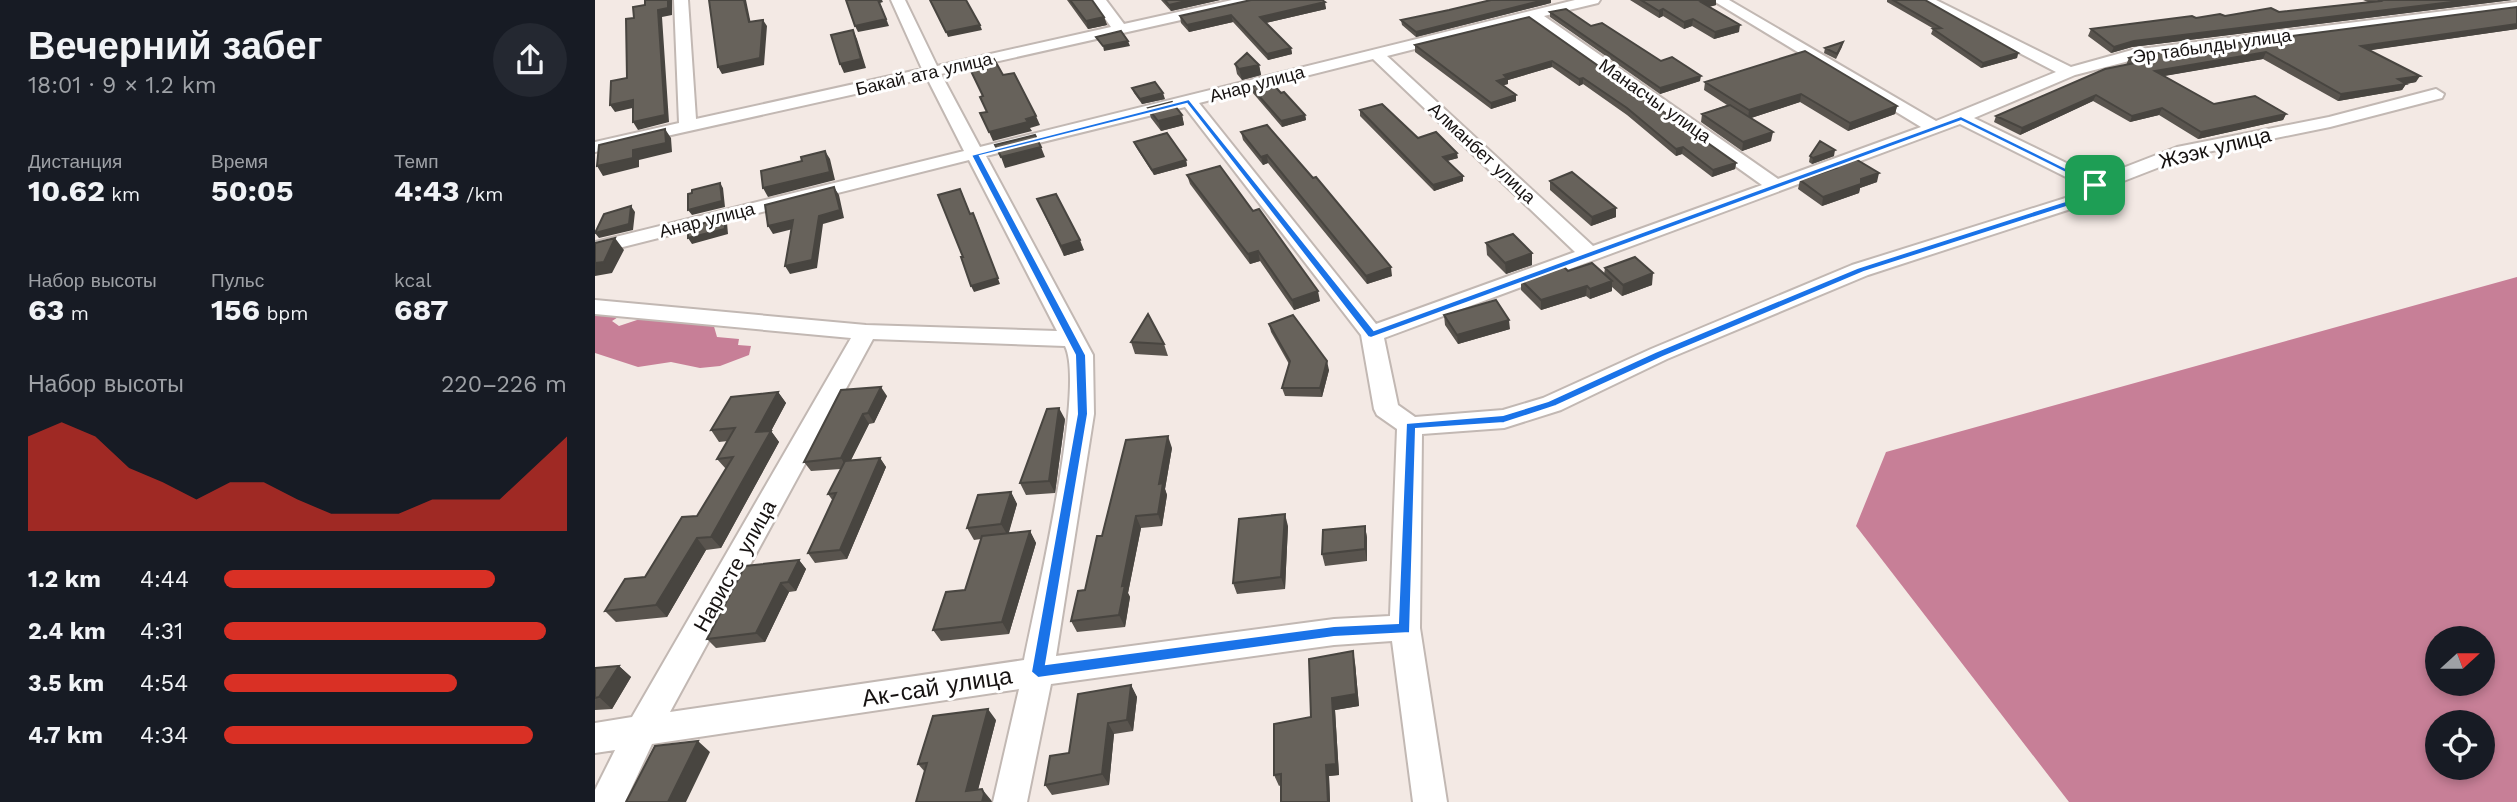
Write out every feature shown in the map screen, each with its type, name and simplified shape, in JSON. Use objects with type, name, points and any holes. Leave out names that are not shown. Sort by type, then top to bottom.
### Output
[{"type":"street","points":[[681,0],[688,127]]},
{"type":"street","points":[[898,0],[932,72],[1081,355],[1082,414],[1038,672],[1010,802]]},
{"type":"street","points":[[1098,0],[1120,30]]},
{"type":"street","name":"Бакай ата улица","points":[[595,147],[1252,0]]},
{"type":"street","name":"Анар улица","points":[[595,248],[1593,0]]},
{"type":"street","points":[[1719,0],[1935,128]]},
{"type":"street","points":[[1925,0],[2069,72]]},
{"type":"street","name":"Эр табылды улица","points":[[1371,334],[1935,128],[2069,72],[2132,55],[2517,6]]},
{"type":"street","name":"Манасчы улица","points":[[1534,16],[1777,187]]},
{"type":"street","name":"Алманбет улица","points":[[1375,53],[1588,253]]},
{"type":"street","name":"Жээк улица","points":[[1410,426],[1504,419],[1552,404],[1659,354],[1860,270],[2082,199],[2095,185],[2183,151],[2330,122],[2436,94]]},
{"type":"street","points":[[1189,101],[1371,334],[1386,409],[1410,426],[1405,628],[1430,802]]},
{"type":"street","points":[[1961,118],[2095,185]]},
{"type":"street","points":[[595,307],[866,332],[1074,340]]},
{"type":"street","name":"Наристе улица","points":[[607,802],[642,731],[866,332]]},
{"type":"street","name":"Ак-сай улица","points":[[595,738],[1038,672],[1334,632],[1405,628]]},
{"type":"shaded area","points":[[2517,277],[2517,802],[2069,802],[1856,526],[1886,452]]},
{"type":"shaded area","points":[[595,312],[623,314],[612,321],[619,326],[646,317],[713,323],[717,337],[739,339],[738,345],[751,346],[749,355],[720,366],[700,368],[671,362],[638,367],[595,353]]},
{"type":"building","points":[[645,0],[668,0],[668,8],[658,10],[665,115],[633,122],[633,100],[610,105],[611,81],[627,78],[626,19],[634,18],[633,7],[645,5]]},
{"type":"building","points":[[709,0],[744,0],[749,22],[763,20],[760,58],[718,67]]},
{"type":"building","points":[[846,0],[878,0],[886,19],[855,26]]},
{"type":"building","points":[[930,0],[966,0],[980,25],[946,32]]},
{"type":"building","points":[[1070,0],[1092,0],[1104,17],[1086,21]]},
{"type":"building","points":[[1165,0],[1190,0],[1169,5]]},
{"type":"building","points":[[1251,0],[1325,2],[1260,17],[1291,48],[1267,54],[1231,15],[1187,25],[1180,16]]},
{"type":"building","points":[[1491,0],[1544,0],[1416,32],[1401,20],[1449,10]]},
{"type":"building","points":[[1641,0],[1711,0],[1701,2],[1740,25],[1715,32],[1693,19],[1684,22]]},
{"type":"building","points":[[1893,0],[1925,0],[2018,53],[1983,63],[1933,29],[1941,28]]},
{"type":"building","points":[[2378,0],[2468,0],[2134,41],[2114,47],[2091,29],[2192,16],[2225,16],[2271,8],[2279,12],[2380,1]]},
{"type":"building","points":[[2517,7],[2517,24],[2361,46],[2420,76],[2398,79],[2406,84],[2341,94],[2266,52],[2155,71],[2214,104],[2255,96],[2286,114],[2201,132],[2162,108],[2132,116],[2096,95],[2022,128],[1996,116],[2105,69],[2135,63],[2129,58],[2136,56]]},
{"type":"building","points":[[1566,9],[1591,26],[1602,23],[1661,61],[1672,57],[1701,76],[1660,88],[1550,12]]},
{"type":"building","points":[[1529,17],[1736,163],[1713,170],[1683,147],[1676,149],[1627,108],[1552,61],[1504,75],[1507,78],[1497,81],[1516,95],[1491,103],[1415,45]]},
{"type":"building","points":[[853,30],[861,59],[840,64],[831,35]]},
{"type":"building","points":[[1121,31],[1128,41],[1103,46],[1096,37]]},
{"type":"building","points":[[1843,42],[1837,54],[1825,48]]},
{"type":"building","points":[[1805,51],[1897,106],[1850,123],[1801,94],[1749,110],[1705,82]]},
{"type":"building","points":[[1247,53],[1259,65],[1239,69],[1235,64]]},
{"type":"building","points":[[994,59],[1003,75],[1014,73],[1036,116],[1026,119],[1028,122],[989,132],[980,113],[987,112],[980,97],[983,96],[968,65]]},
{"type":"building","points":[[1155,82],[1163,93],[1140,99],[1132,88]]},
{"type":"building","points":[[1271,82],[1305,115],[1281,121],[1251,87]]},
{"type":"building","points":[[1172,102],[1182,115],[1158,121],[1148,108]]},
{"type":"building","points":[[1382,104],[1418,138],[1436,132],[1457,153],[1443,157],[1463,176],[1433,185],[1360,110]]},
{"type":"building","points":[[1730,105],[1773,132],[1743,142],[1702,114]]},
{"type":"building","points":[[1267,125],[1313,178],[1316,177],[1391,267],[1366,276],[1267,155],[1261,157],[1241,132]]},
{"type":"building","points":[[665,129],[666,143],[633,150],[633,158],[597,166],[599,145]]},
{"type":"building","points":[[1167,133],[1186,160],[1152,170],[1134,142]]},
{"type":"building","points":[[1035,135],[1041,147],[1001,157],[995,145]]},
{"type":"building","points":[[1820,141],[1835,150],[1813,158],[1810,156]]},
{"type":"building","points":[[825,151],[830,172],[763,188],[761,171],[802,161],[801,157]]},
{"type":"building","points":[[1854,158],[1879,173],[1861,179],[1861,184],[1823,197],[1800,180],[1836,168],[1832,166]]},
{"type":"building","points":[[1220,166],[1253,211],[1259,209],[1318,291],[1292,300],[1258,251],[1248,254],[1187,175]]},
{"type":"building","points":[[1572,172],[1616,208],[1592,217],[1550,181]]},
{"type":"building","points":[[720,183],[722,201],[688,210],[688,194],[692,193],[692,190]]},
{"type":"building","points":[[834,187],[840,210],[819,216],[812,260],[785,266],[793,220],[768,226],[765,205]]},
{"type":"building","points":[[960,189],[970,214],[973,213],[998,278],[971,286],[963,257],[938,195]]},
{"type":"building","points":[[1056,194],[1080,240],[1061,246],[1037,199]]},
{"type":"building","points":[[631,206],[629,224],[595,233],[604,214]]},
{"type":"building","points":[[724,218],[725,229],[688,238],[688,227]]},
{"type":"building","points":[[1513,234],[1532,253],[1505,263],[1486,243]]},
{"type":"building","points":[[615,238],[604,262],[595,263],[595,243]]},
{"type":"building","points":[[1635,257],[1653,273],[1623,285],[1605,268]]},
{"type":"building","points":[[1592,263],[1612,281],[1541,300],[1521,280],[1562,265],[1568,271]]},
{"type":"building","points":[[1496,300],[1509,320],[1457,335],[1444,315]]},
{"type":"building","points":[[1148,314],[1164,344],[1131,342]]},
{"type":"building","points":[[1293,315],[1327,361],[1320,388],[1282,388],[1290,361],[1269,324]]},
{"type":"building","points":[[881,387],[868,413],[863,414],[841,458],[804,462],[841,390]]},
{"type":"building","points":[[778,392],[756,432],[771,431],[711,537],[697,538],[656,605],[605,611],[625,579],[645,577],[682,517],[697,516],[733,457],[717,459],[735,428],[711,430],[731,397]]},
{"type":"building","points":[[1059,408],[1049,481],[1020,483],[1047,409]]},
{"type":"building","points":[[1168,436],[1159,484],[1163,483],[1158,514],[1136,516],[1119,615],[1071,621],[1078,591],[1085,590],[1097,536],[1102,536],[1126,440]]},
{"type":"building","points":[[880,458],[840,550],[808,553],[836,493],[828,494],[845,461]]},
{"type":"building","points":[[1011,492],[1001,524],[967,528],[978,495]]},
{"type":"building","points":[[1285,514],[1281,577],[1233,583],[1239,519]]},
{"type":"building","points":[[1365,526],[1365,549],[1322,554],[1323,530]]},
{"type":"building","points":[[1030,531],[1002,622],[933,630],[946,592],[965,590],[982,536]]},
{"type":"building","points":[[799,560],[788,582],[781,583],[756,633],[707,639],[745,566]]},
{"type":"building","points":[[1353,651],[1356,694],[1332,698],[1336,764],[1326,765],[1328,802],[1281,802],[1281,774],[1274,775],[1274,724],[1311,717],[1309,659]]},
{"type":"building","points":[[619,666],[599,697],[595,698],[595,668]]},
{"type":"building","points":[[1131,685],[1127,720],[1108,723],[1102,774],[1045,785],[1050,756],[1069,753],[1078,694]]},
{"type":"building","points":[[988,709],[966,791],[982,789],[982,802],[916,802],[927,763],[918,764],[933,716]]},
{"type":"building","points":[[698,741],[668,802],[626,802],[655,746]]},
{"type":"route","points":[[1189,101],[1371,334],[1961,118],[2095,185],[2082,199],[1860,270],[1659,354],[1552,404],[1504,419],[1410,426],[1405,628],[1334,632],[1038,672],[1082,414],[1081,355],[975,155],[1189,101]]}]
